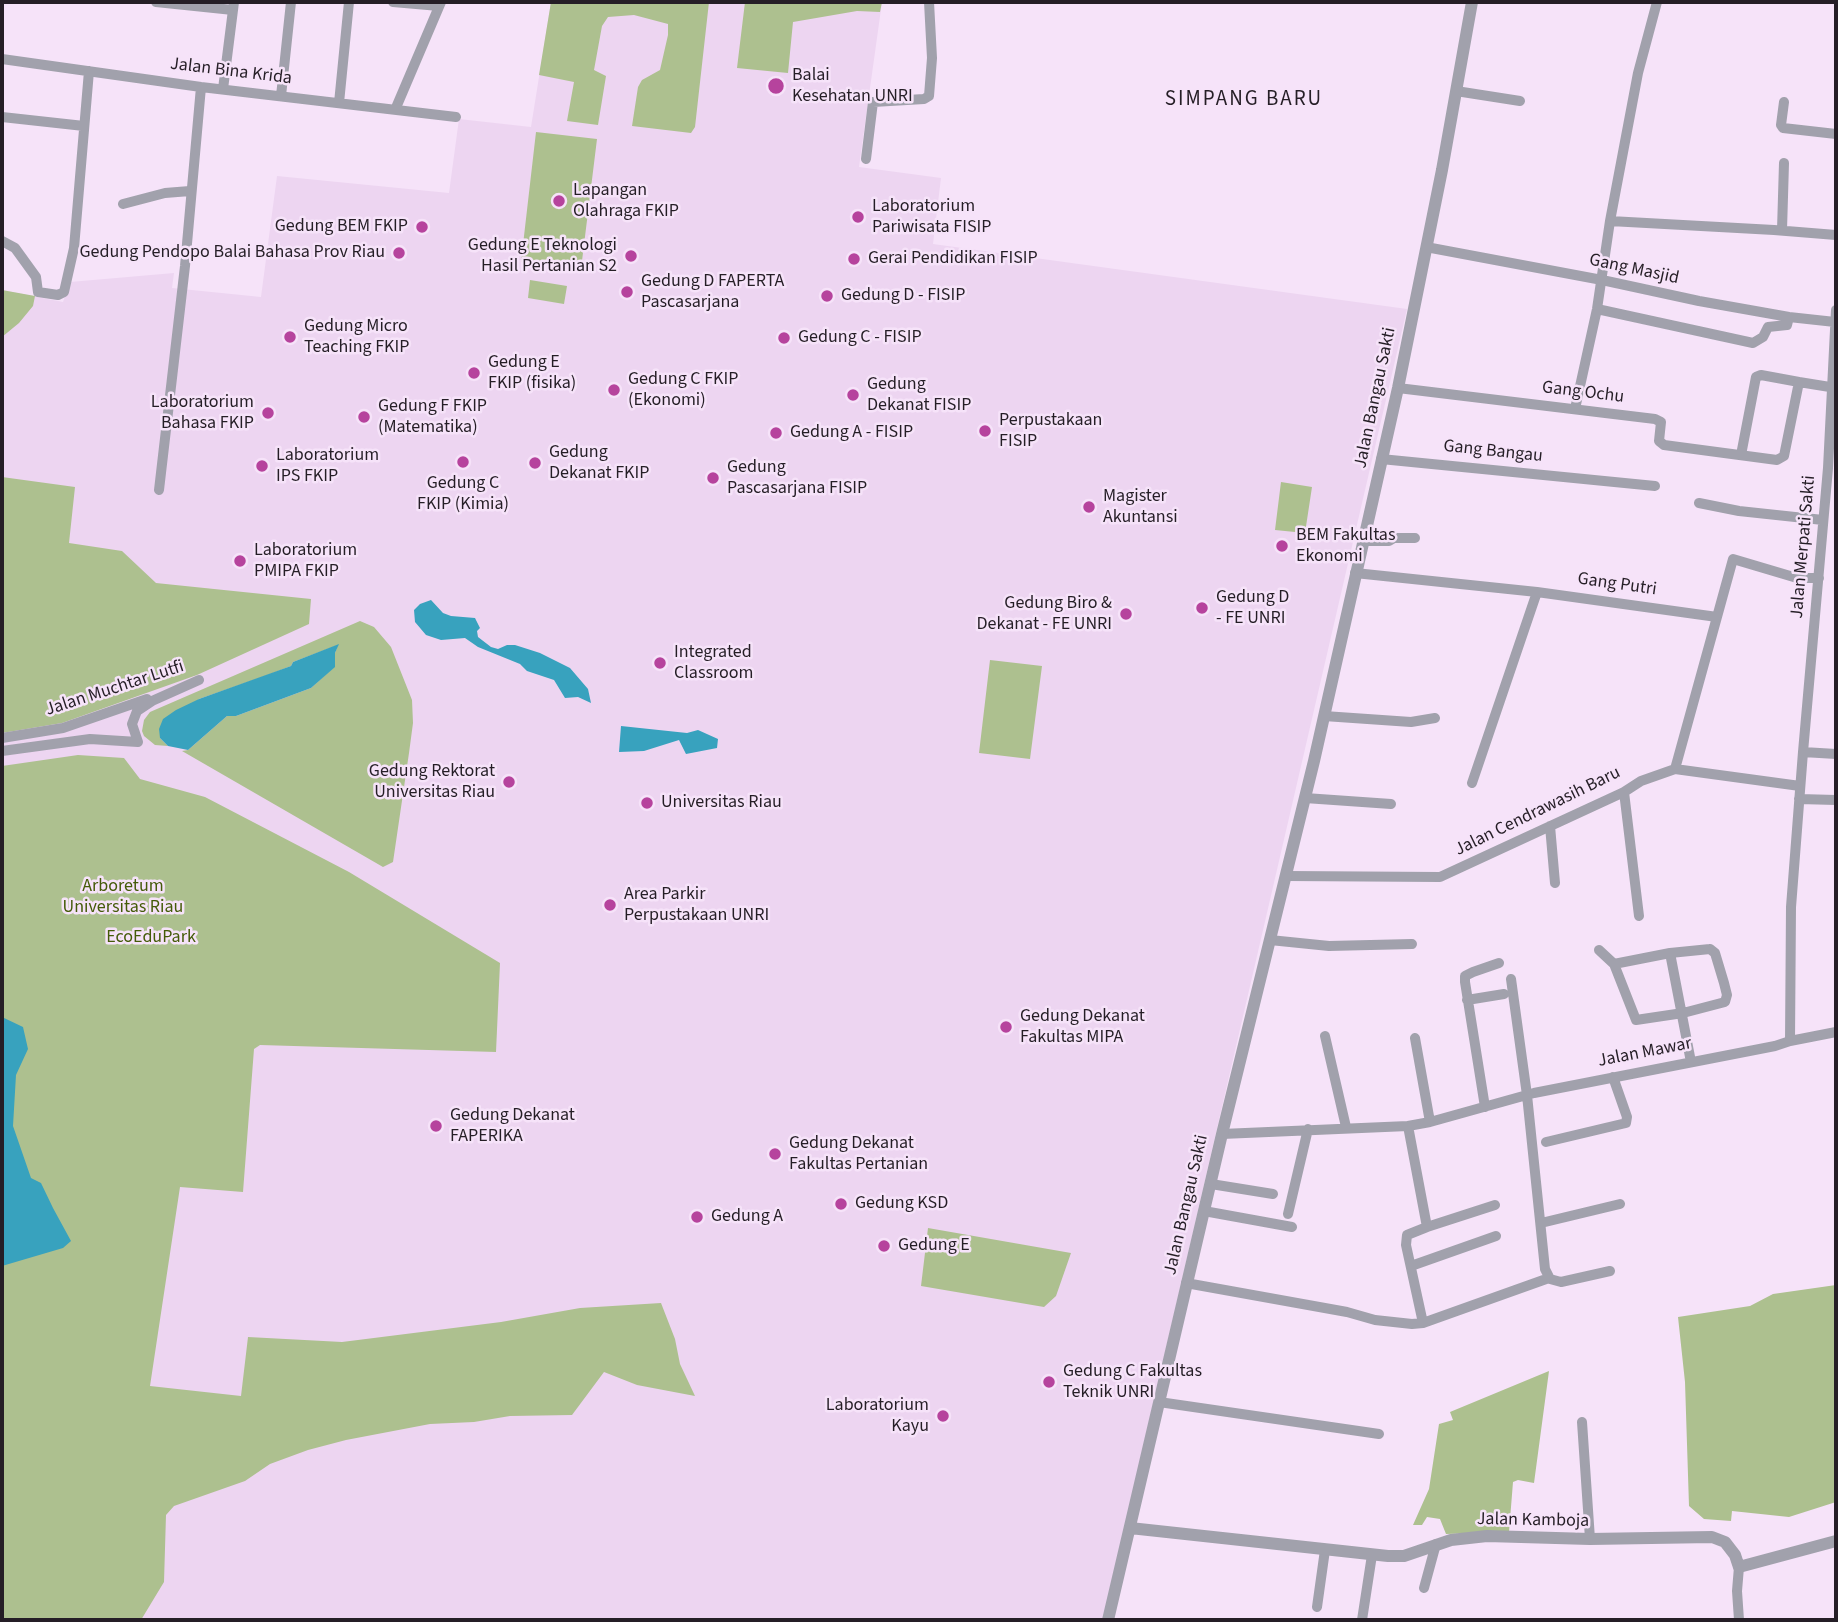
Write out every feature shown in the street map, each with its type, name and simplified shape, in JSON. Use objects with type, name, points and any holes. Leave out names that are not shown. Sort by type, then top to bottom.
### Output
[{"type":"street","points":[[156,2],[234,6],[223,89]]},
{"type":"street","points":[[281,96],[291,2]]},
{"type":"street","points":[[339,103],[349,2]]},
{"type":"street","points":[[393,2],[440,4],[395,110]]},
{"type":"street","points":[[866,159],[873,102],[924,99],[929,96],[932,58],[929,2]]},
{"type":"street","name":"Jalan Bangau Sakti","points":[[1108,1620],[1186,1283],[1287,876],[1398,388],[1472,2]]},
{"type":"street","points":[[1575,410],[1597,309],[1609,220],[1638,73],[1657,2]]},
{"type":"street","name":"Jalan Bina Krida","points":[[2,59],[201,87],[456,117]]},
{"type":"street","points":[[2,241],[15,248],[36,277],[38,292],[61,294],[67,281],[77,227],[89,71]]},
{"type":"street","points":[[159,490],[201,87]]},
{"type":"street","points":[[1456,90],[1520,101]]},
{"type":"street","points":[[1784,102],[1781,125],[1784,129],[1836,134]]},
{"type":"street","points":[[2,117],[84,126]]},
{"type":"street","points":[[1782,230],[1784,163]]},
{"type":"street","points":[[123,204],[165,193],[190,191]]},
{"type":"street","points":[[1609,220],[1836,235]]},
{"type":"street","name":"Gang Masjid","points":[[1426,247],[1789,317],[1835,316]]},
{"type":"street","points":[[1597,309],[1753,343],[1763,337],[1768,327],[1787,325],[1789,317]]},
{"type":"street","name":"Jalan Merpati Sakti","points":[[1802,752],[1824,520],[1832,469],[1835,316]]},
{"type":"street","points":[[1799,382],[1782,460],[1741,455],[1756,377],[1761,375],[1834,387]]},
{"type":"street","name":"Gang Ochu","points":[[1398,388],[1655,419],[1661,422],[1659,441],[1664,445],[1741,455]]},
{"type":"street","name":"Gang Bangau","points":[[1381,459],[1656,486]]},
{"type":"street","points":[[1699,503],[1824,520]]},
{"type":"street","points":[[1363,541],[1415,538]]},
{"type":"street","points":[[1675,769],[1733,559],[1797,578],[1819,578]]},
{"type":"street","name":"Gang Putri","points":[[1355,573],[1537,592],[1717,617]]},
{"type":"street","points":[[1472,783],[1537,592]]},
{"type":"street","name":"Jalan Muchtar Lutfi","points":[[2,738],[74,725],[198,680],[152,701],[137,711],[132,724],[138,742],[90,739],[2,751]]},
{"type":"street","points":[[1324,716],[1411,722],[1435,718]]},
{"type":"street","points":[[1790,1041],[1791,907],[1802,752],[1836,754]]},
{"type":"street","name":"Jalan Cendrawasih Baru","points":[[1287,876],[1440,877],[1660,773],[1675,769],[1800,786]]},
{"type":"street","points":[[1624,792],[1639,916]]},
{"type":"street","points":[[1305,799],[1391,804]]},
{"type":"street","points":[[1800,799],[1836,800]]},
{"type":"street","points":[[1550,827],[1555,883]]},
{"type":"street","points":[[1270,940],[1329,946],[1412,944]]},
{"type":"street","points":[[1599,950],[1614,964],[1636,1020],[1722,1004],[1727,995],[1712,950],[1670,953],[1614,964]]},
{"type":"street","points":[[1670,953],[1692,1062]]},
{"type":"street","points":[[1485,1107],[1465,976],[1499,963]]},
{"type":"street","points":[[1511,979],[1527,1095],[1545,1269],[1549,1278]]},
{"type":"street","points":[[1467,1000],[1504,994]]},
{"type":"street","name":"Jalan Mawar","points":[[1222,1134],[1408,1126],[1527,1095],[1836,1032]]},
{"type":"street","points":[[1325,1036],[1346,1127]]},
{"type":"street","points":[[1415,1038],[1430,1122]]},
{"type":"street","points":[[1546,1143],[1626,1124],[1627,1117],[1614,1077]]},
{"type":"street","points":[[1408,1126],[1427,1227]]},
{"type":"street","points":[[1288,1214],[1308,1129]]},
{"type":"street","points":[[1211,1184],[1273,1194]]},
{"type":"street","points":[[1541,1223],[1620,1204]]},
{"type":"street","points":[[1423,1323],[1406,1238],[1413,1232],[1495,1205]]},
{"type":"street","points":[[1204,1211],[1292,1227]]},
{"type":"street","points":[[1411,1266],[1496,1236]]},
{"type":"street","points":[[1186,1283],[1347,1312],[1375,1320],[1412,1324],[1423,1323],[1549,1278],[1561,1282],[1610,1271]]},
{"type":"street","points":[[1158,1402],[1379,1434]]},
{"type":"street","points":[[1582,1422],[1590,1539]]},
{"type":"street","name":"Jalan Kamboja","points":[[1130,1528],[1372,1555],[1404,1556],[1436,1544],[1468,1537],[1712,1537],[1725,1542],[1735,1555],[1739,1567]]},
{"type":"street","points":[[1739,1620],[1739,1567],[1836,1541]]},
{"type":"street","points":[[1424,1588],[1436,1544]]},
{"type":"street","points":[[1317,1607],[1325,1550]]},
{"type":"street","points":[[1362,1620],[1372,1555]]},
{"type":"shaded area","name":"Universitas Riau","points":[[551,2],[882,2],[859,167],[941,178],[933,244],[1407,309],[1103,1620],[2,1620],[2,290],[63,302],[70,282],[174,273],[172,288],[261,297],[277,176],[449,193],[459,119],[531,127]]},
{"type":"green space","points":[[551,2],[709,2],[695,127],[691,133],[632,126],[638,87],[642,80],[660,70],[668,35],[668,24],[634,15],[608,17],[602,26],[594,70],[606,76],[598,125],[567,121],[574,82],[539,75]]},
{"type":"green space","points":[[745,2],[882,2],[880,12],[857,11],[793,22],[788,73],[737,68]]},
{"type":"green space","name":"Lapangan Olahraga FKIP","points":[[536,132],[597,139],[581,269],[521,262]]},
{"type":"green space","points":[[530,280],[567,286],[564,304],[528,298]]},
{"type":"green space","points":[[2,290],[35,296],[33,306],[19,323],[2,337]]},
{"type":"green space","points":[[2,477],[75,487],[69,543],[122,551],[156,583],[311,599],[309,624],[197,675],[62,723],[2,733]]},
{"type":"green space","points":[[1281,482],[1312,487],[1305,533],[1275,530]]},
{"type":"green space","points":[[360,621],[374,627],[391,647],[412,700],[413,723],[393,862],[383,867],[182,751],[188,750],[227,716],[236,716],[311,688],[334,667],[338,645],[293,662],[291,666],[199,699],[160,738],[168,746],[155,745],[142,731],[144,720],[150,712]]},
{"type":"green space","points":[[990,660],[1042,666],[1030,759],[979,753]]},
{"type":"green space","name":"EcoEduPark","points":[[78,755],[124,758],[140,779],[205,797],[349,872],[500,963],[496,1052],[260,1045],[254,1049],[243,1192],[180,1187],[150,1386],[241,1396],[248,1337],[342,1342],[501,1322],[580,1308],[661,1303],[675,1339],[680,1364],[695,1396],[637,1385],[604,1372],[572,1415],[510,1416],[474,1422],[430,1424],[308,1450],[270,1464],[245,1481],[174,1506],[166,1515],[164,1582],[141,1620],[2,1620],[2,766]]},
{"type":"green space","points":[[928,1228],[1071,1253],[1056,1296],[1044,1307],[921,1286]]},
{"type":"green space","points":[[1836,1285],[1836,1502],[1789,1517],[1732,1511],[1731,1521],[1704,1519],[1689,1506],[1685,1382],[1678,1317],[1750,1306],[1773,1294]]},
{"type":"green space","points":[[1549,1371],[1534,1483],[1518,1480],[1513,1482],[1509,1532],[1446,1534],[1440,1519],[1427,1517],[1422,1525],[1413,1525],[1429,1489],[1439,1424],[1453,1420],[1450,1412]]},
{"type":"water","points":[[431,600],[443,613],[475,618],[480,628],[477,631],[478,637],[491,647],[498,649],[515,645],[540,653],[570,668],[588,689],[591,703],[578,697],[565,698],[554,680],[527,671],[520,664],[478,647],[465,638],[441,640],[426,635],[415,622],[414,610],[420,604]]},
{"type":"water","points":[[339,644],[335,653],[335,667],[311,688],[236,716],[227,716],[188,750],[168,746],[160,738],[159,729],[163,719],[176,710],[291,666],[293,662]]},
{"type":"water","points":[[621,726],[687,733],[698,730],[718,739],[717,748],[686,754],[679,740],[644,751],[619,752]]},
{"type":"water","points":[[2,1017],[23,1027],[28,1049],[16,1075],[13,1126],[31,1178],[41,1183],[71,1241],[63,1248],[2,1266]]},
{"type":"place","name":"Balai Kesehatan UNRI","points":[[776,86]]},
{"type":"place","name":"Lapangan Olahraga FKIP","points":[[559,201]]},
{"type":"place","name":"Laboratorium Pariwisata FISIP","points":[[858,217]]},
{"type":"place","name":"Gedung BEM FKIP","points":[[422,227]]},
{"type":"place","name":"Gedung Pendopo Balai Bahasa Prov Riau","points":[[399,253]]},
{"type":"place","name":"Gedung E Teknologi Hasil Pertanian S2","points":[[631,256]]},
{"type":"place","name":"Gerai Pendidikan FISIP","points":[[854,259]]},
{"type":"place","name":"Gedung D FAPERTA Pascasarjana","points":[[627,292]]},
{"type":"place","name":"Gedung D - FISIP","points":[[827,296]]},
{"type":"place","name":"Gedung Micro Teaching FKIP","points":[[290,337]]},
{"type":"place","name":"Gedung C - FISIP","points":[[784,338]]},
{"type":"place","name":"Gedung E FKIP (fisika)","points":[[474,373]]},
{"type":"place","name":"Gedung C FKIP (Ekonomi)","points":[[614,390]]},
{"type":"place","name":"Gedung Dekanat FISIP","points":[[853,395]]},
{"type":"place","name":"Laboratorium Bahasa FKIP","points":[[268,413]]},
{"type":"place","name":"Gedung F FKIP (Matematika)","points":[[364,417]]},
{"type":"place","name":"Perpustakaan FISIP","points":[[985,431]]},
{"type":"place","name":"Gedung A - FISIP","points":[[776,433]]},
{"type":"place","name":"Gedung C FKIP (Kimia)","points":[[463,462]]},
{"type":"place","name":"Gedung Dekanat FKIP","points":[[535,463]]},
{"type":"place","name":"Laboratorium IPS FKIP","points":[[262,466]]},
{"type":"place","name":"Gedung Pascasarjana FISIP","points":[[713,478]]},
{"type":"place","name":"Magister Akuntansi","points":[[1089,507]]},
{"type":"place","name":"BEM Fakultas Ekonomi","points":[[1282,546]]},
{"type":"place","name":"Laboratorium PMIPA FKIP","points":[[240,561]]},
{"type":"place","name":"Gedung D - FE UNRI","points":[[1202,608]]},
{"type":"place","name":"Gedung Biro & Dekanat - FE UNRI","points":[[1126,614]]},
{"type":"place","name":"Integrated Classroom","points":[[660,663]]},
{"type":"place","name":"Gedung Rektorat Universitas Riau","points":[[509,782]]},
{"type":"place","name":"Universitas Riau","points":[[647,803]]},
{"type":"place","name":"Area Parkir Perpustakaan UNRI","points":[[610,905]]},
{"type":"place","name":"Gedung Dekanat Fakultas MIPA","points":[[1006,1027]]},
{"type":"place","name":"Gedung Dekanat FAPERIKA","points":[[436,1126]]},
{"type":"place","name":"Gedung Dekanat Fakultas Pertanian","points":[[775,1154]]},
{"type":"place","name":"Gedung KSD","points":[[841,1204]]},
{"type":"place","name":"Gedung A","points":[[697,1217]]},
{"type":"place","name":"Gedung E","points":[[884,1246]]},
{"type":"place","name":"Gedung C Fakultas Teknik UNRI","points":[[1049,1382]]},
{"type":"place","name":"Laboratorium Kayu","points":[[943,1416]]},
{"type":"district","name":"SIMPANG BARU","points":[[1244,100]]},
{"type":"park label","name":"Arboretum Universitas Riau","points":[[123,897]]}]
